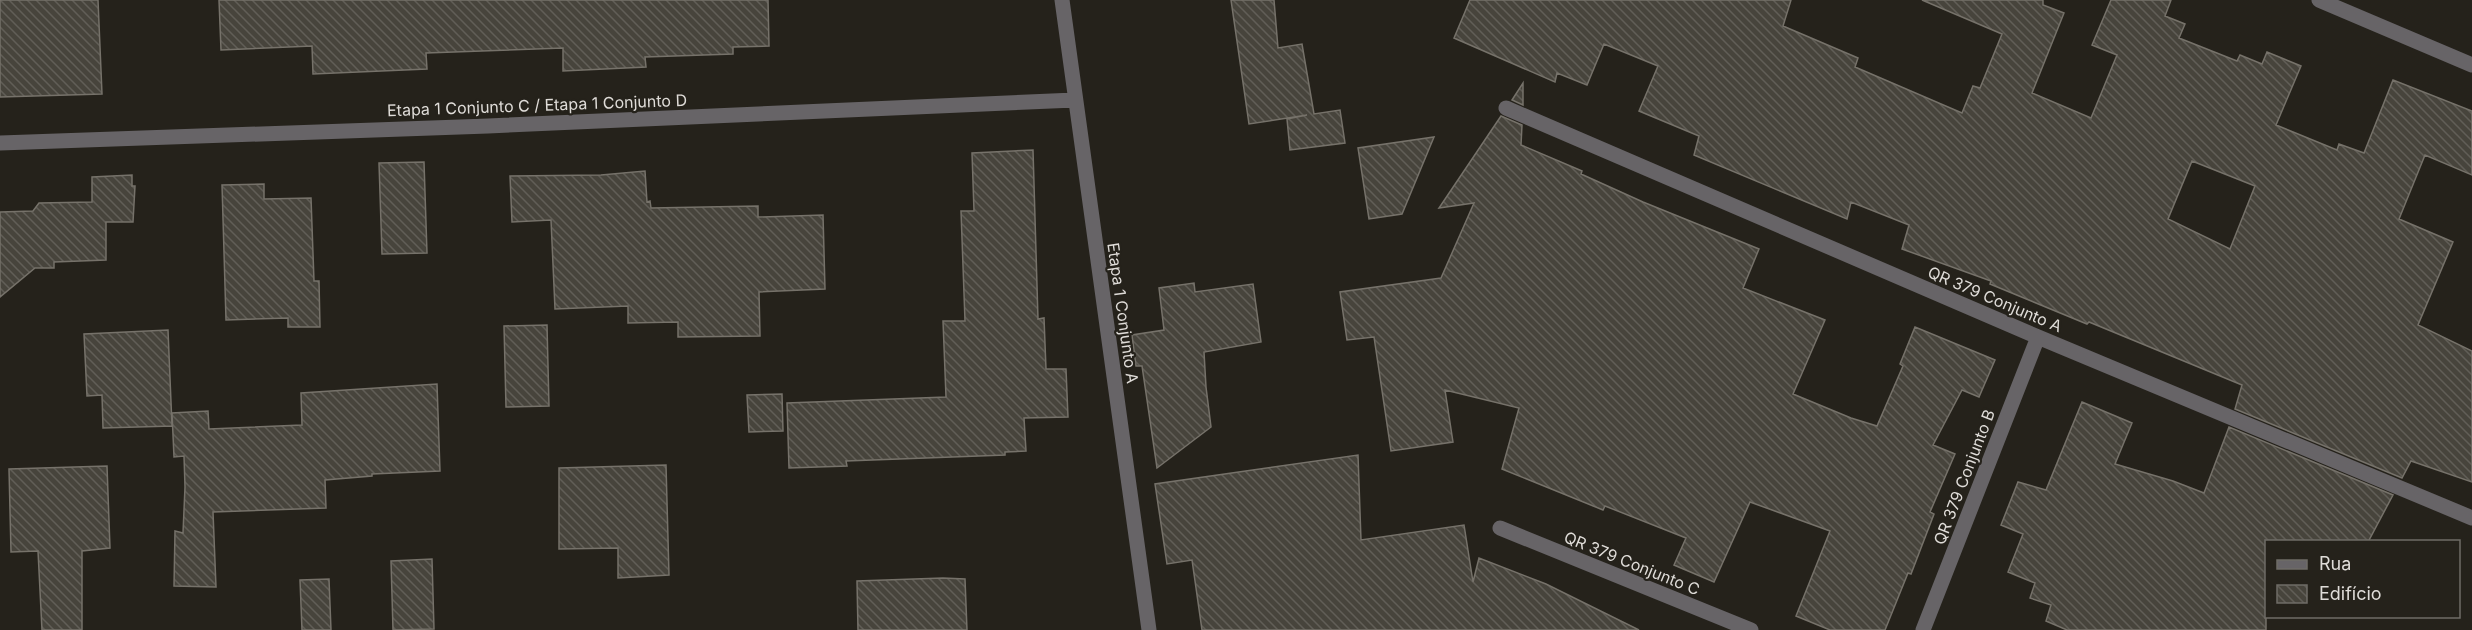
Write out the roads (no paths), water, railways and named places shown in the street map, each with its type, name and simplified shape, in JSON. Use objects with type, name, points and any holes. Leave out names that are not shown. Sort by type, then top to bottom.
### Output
[{"type":"street","name":"Etapa 1 Conjunto A","points":[[1062,0],[1149,630]]},
{"type":"street","points":[[2323,1],[2472,64]]},
{"type":"street","name":"Etapa 1 Conjunto C / Etapa 1 Conjunto D","points":[[0,143],[500,125],[1075,100]]},
{"type":"street","name":"QR 379 Conjunto A","points":[[1506,108],[2038,337],[2472,518]]},
{"type":"street","name":"QR 379 Conjunto B","points":[[1923,630],[2038,337]]},
{"type":"street","name":"QR 379 Conjunto C","points":[[1500,528],[1751,630]]}]
